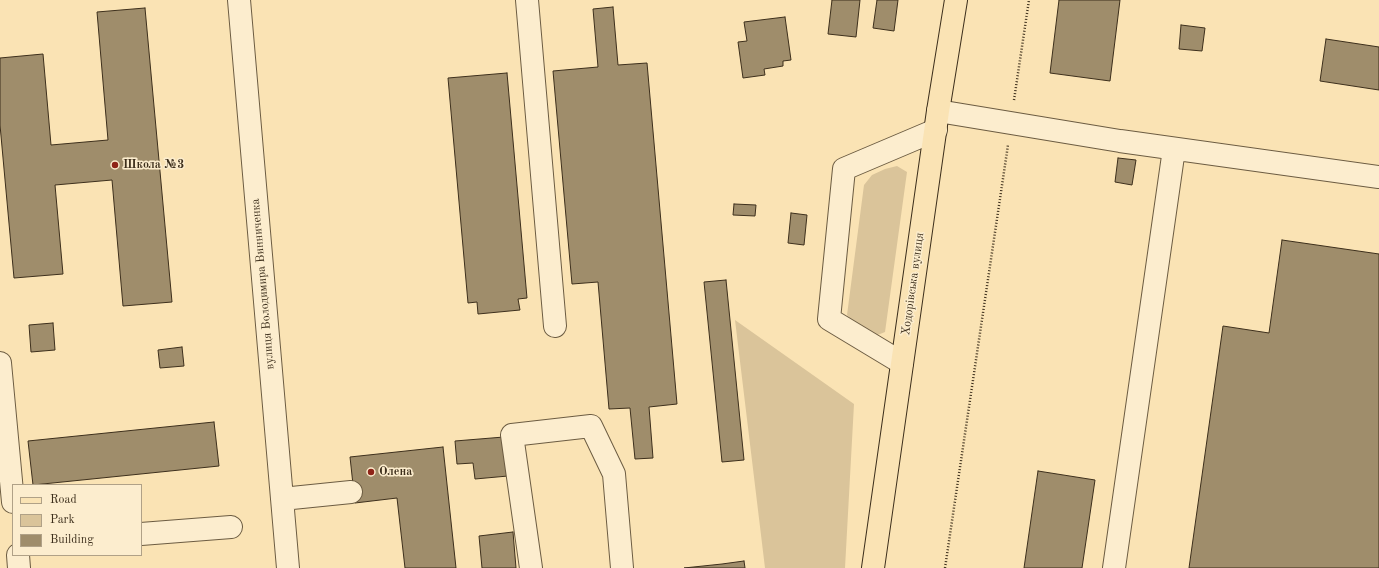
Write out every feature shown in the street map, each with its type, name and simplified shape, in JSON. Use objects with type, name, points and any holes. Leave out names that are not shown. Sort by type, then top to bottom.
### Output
[{"type":"main road","name":"Ходорівська вулиця","points":[[873,568],[937,121],[956,0]]},
{"type":"street","name":"вулиця Володимира Винниченка","points":[[239,0],[288,568]]},
{"type":"street","points":[[527,0],[555,326]]},
{"type":"street","points":[[902,363],[830,319],[844,168],[937,121],[1011,123],[1174,149],[1379,177]]},
{"type":"street","points":[[1114,568],[1174,149]]},
{"type":"street","points":[[0,363],[12,491]]},
{"type":"street","points":[[531,568],[512,435],[591,426],[614,474],[622,568]]},
{"type":"street","points":[[282,499],[351,492]]},
{"type":"street","points":[[142,534],[231,527]]},
{"type":"street","points":[[18,556],[19,568]]},
{"type":"path","points":[[945,568],[1029,0]]},
{"type":"green space","points":[[897,166],[907,172],[885,332],[875,336],[860,330],[847,315],[864,185],[872,175],[885,169]]},
{"type":"green space","points":[[735,320],[854,404],[845,568],[765,568]]},
{"type":"building","points":[[832,0],[860,0],[856,37],[828,34]]},
{"type":"building","points":[[877,0],[898,0],[894,31],[873,28]]},
{"type":"building","points":[[1059,0],[1120,0],[1110,81],[1050,73]]},
{"type":"building","points":[[613,7],[618,65],[647,63],[677,404],[649,407],[653,458],[635,459],[630,408],[609,409],[598,282],[572,284],[553,71],[598,67],[593,9]]},
{"type":"building","points":[[145,8],[172,302],[123,306],[112,180],[55,185],[63,274],[14,278],[0,125],[0,58],[43,54],[51,145],[108,140],[97,12]]},
{"type":"building","points":[[785,17],[791,60],[783,61],[783,66],[764,69],[765,75],[743,78],[738,42],[747,41],[744,22]]},
{"type":"building","points":[[1181,25],[1205,28],[1202,51],[1179,49]]},
{"type":"building","points":[[1326,39],[1379,47],[1379,90],[1320,81]]},
{"type":"building","points":[[507,73],[527,298],[518,299],[520,310],[478,314],[477,302],[468,303],[448,78]]},
{"type":"building","points":[[1118,158],[1136,160],[1132,185],[1115,182]]},
{"type":"building","points":[[734,204],[756,205],[755,216],[733,215]]},
{"type":"building","points":[[791,213],[807,215],[804,245],[788,243]]},
{"type":"building","points":[[1282,240],[1379,254],[1379,568],[1189,568],[1223,326],[1269,333]]},
{"type":"building","points":[[726,280],[744,460],[722,462],[704,282]]},
{"type":"building","points":[[53,323],[55,350],[31,352],[29,325]]},
{"type":"building","points":[[182,347],[184,366],[160,368],[158,350]]},
{"type":"building","points":[[214,422],[219,466],[33,484],[28,441]]},
{"type":"building","points":[[504,437],[508,476],[475,479],[473,463],[457,464],[455,441]]},
{"type":"building","points":[[443,447],[456,568],[405,568],[397,498],[355,503],[350,457]]},
{"type":"building","points":[[1038,471],[1095,480],[1082,568],[1024,568]]},
{"type":"building","points":[[513,532],[516,568],[482,568],[479,536]]},
{"type":"building","points":[[744,561],[745,568],[684,568],[722,564]]},
{"type":"place","name":"Школа №3","points":[[115,165]]},
{"type":"place","name":"Олена","points":[[371,472]]}]
